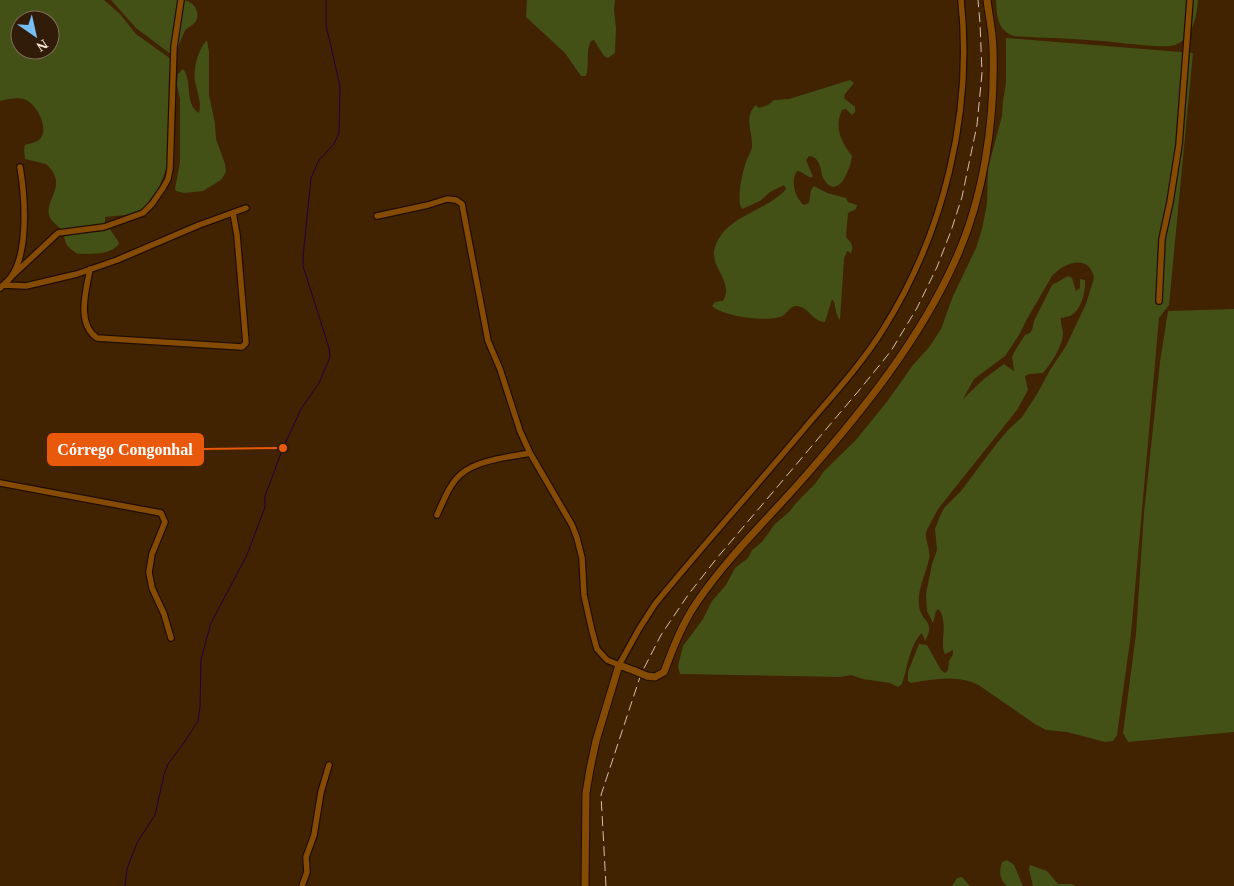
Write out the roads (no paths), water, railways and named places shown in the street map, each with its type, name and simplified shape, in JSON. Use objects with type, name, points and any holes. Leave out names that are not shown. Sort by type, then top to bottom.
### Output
[{"type":"street","points":[[2,286],[58,233],[104,227],[146,211],[168,179],[170,169],[174,47],[181,0]]},
{"type":"street","points":[[585,886],[586,793],[596,741],[619,666],[655,604],[843,383],[882,330],[897,306],[927,239],[945,188],[958,126],[964,48],[961,0]]},
{"type":"street","points":[[376,216],[428,205],[447,198],[462,204],[488,341],[500,369],[521,434],[578,538],[582,558],[584,595],[597,649],[607,660],[619,666],[655,677],[664,672],[677,638],[696,603],[750,535],[807,474],[844,430],[886,375],[932,308],[940,292],[955,261],[973,209],[986,159],[992,109],[993,49],[987,0]]},
{"type":"street","points":[[1159,300],[1162,239],[1170,202],[1178,145],[1190,0]]},
{"type":"street","points":[[12,276],[23,240],[24,188],[20,167]]},
{"type":"street","points":[[2,286],[26,286],[42,283],[90,269],[139,252],[199,225],[246,208]]},
{"type":"street","points":[[90,269],[85,320],[88,328],[97,338],[242,347],[246,343],[237,236],[233,213]]},
{"type":"street","points":[[437,515],[453,483],[460,474],[483,463],[530,453]]},
{"type":"street","points":[[0,483],[161,514],[165,522],[152,554],[149,572],[152,588],[164,614],[171,638]]},
{"type":"street","points":[[302,886],[307,872],[306,857],[314,836],[321,792],[329,765]]},
{"type":"waterway","points":[[125,886],[127,869],[138,841],[155,815],[168,764],[198,721],[201,659],[211,623],[247,555],[265,507],[265,496],[283,448],[301,409],[319,383],[330,357],[329,348],[303,266],[311,178],[319,160],[334,144],[339,133],[340,86],[326,25],[326,0]]},
{"type":"railway","points":[[606,886],[601,795],[641,674],[661,635],[688,595],[717,558],[891,351],[917,308],[937,267],[962,197],[977,125],[982,73],[978,0]]},
{"type":"place","name":"Córrego Congonhal","points":[[283,448]]}]
